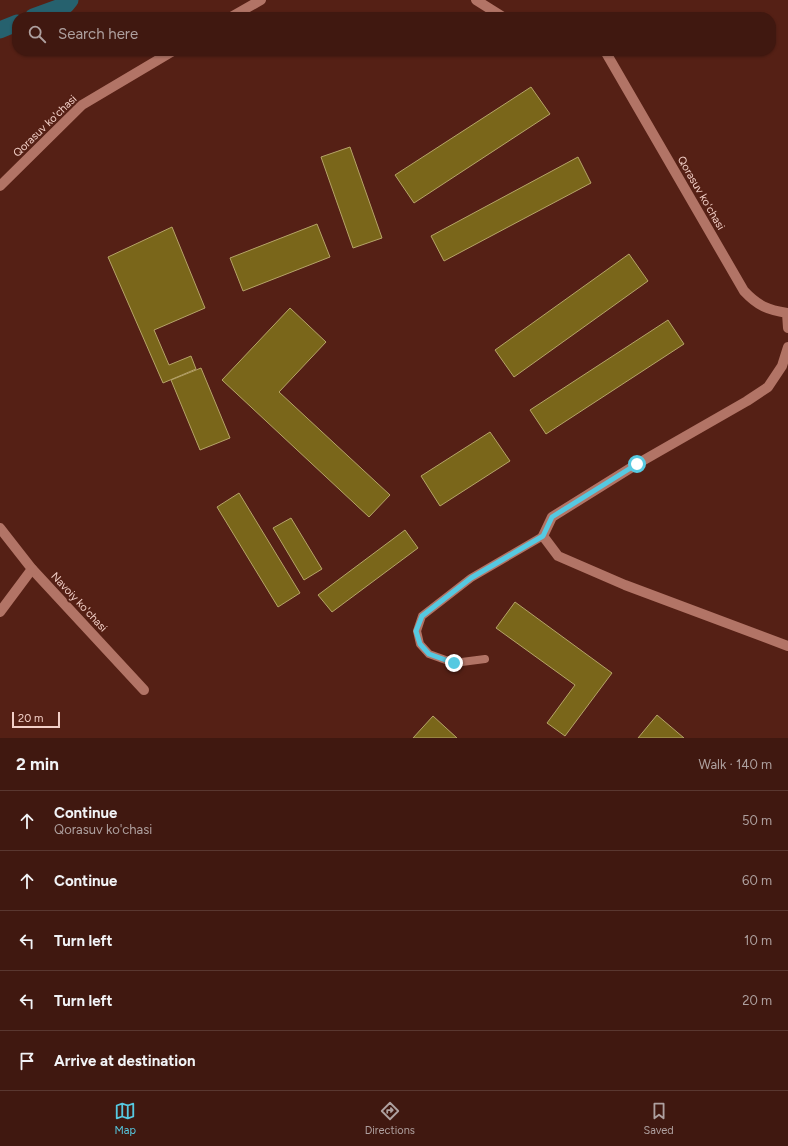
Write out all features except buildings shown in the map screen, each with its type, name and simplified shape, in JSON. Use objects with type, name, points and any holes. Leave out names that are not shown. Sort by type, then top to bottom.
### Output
[{"type":"street","points":[[240,12],[261,0]]},
{"type":"street","points":[[476,0],[495,12]]},
{"type":"street","name":"Qorasuv ko'chasi","points":[[0,186],[82,105],[165,56]]},
{"type":"street","name":"Qorasuv ko'chasi","points":[[608,56],[744,291],[752,300],[762,306],[774,311],[788,312],[788,328]]},
{"type":"street","points":[[788,347],[782,366],[768,387],[747,401],[637,464],[552,517],[543,536],[558,556],[625,585],[788,646]]},
{"type":"street","name":"Navoiy ko'chasi","points":[[0,528],[32,569],[144,690]]},
{"type":"street","points":[[0,612],[32,569]]},
{"type":"lane","points":[[485,659],[454,663],[429,654],[420,644],[416,631],[422,616],[471,578],[543,536]]},
{"type":"waterway","points":[[47,12],[66,5],[70,0]]},
{"type":"waterway","points":[[0,30],[12,25]]},
{"type":"route","points":[[454,663],[429,654],[420,644],[416,631],[422,616],[471,578],[543,536],[552,517],[637,464]]}]
